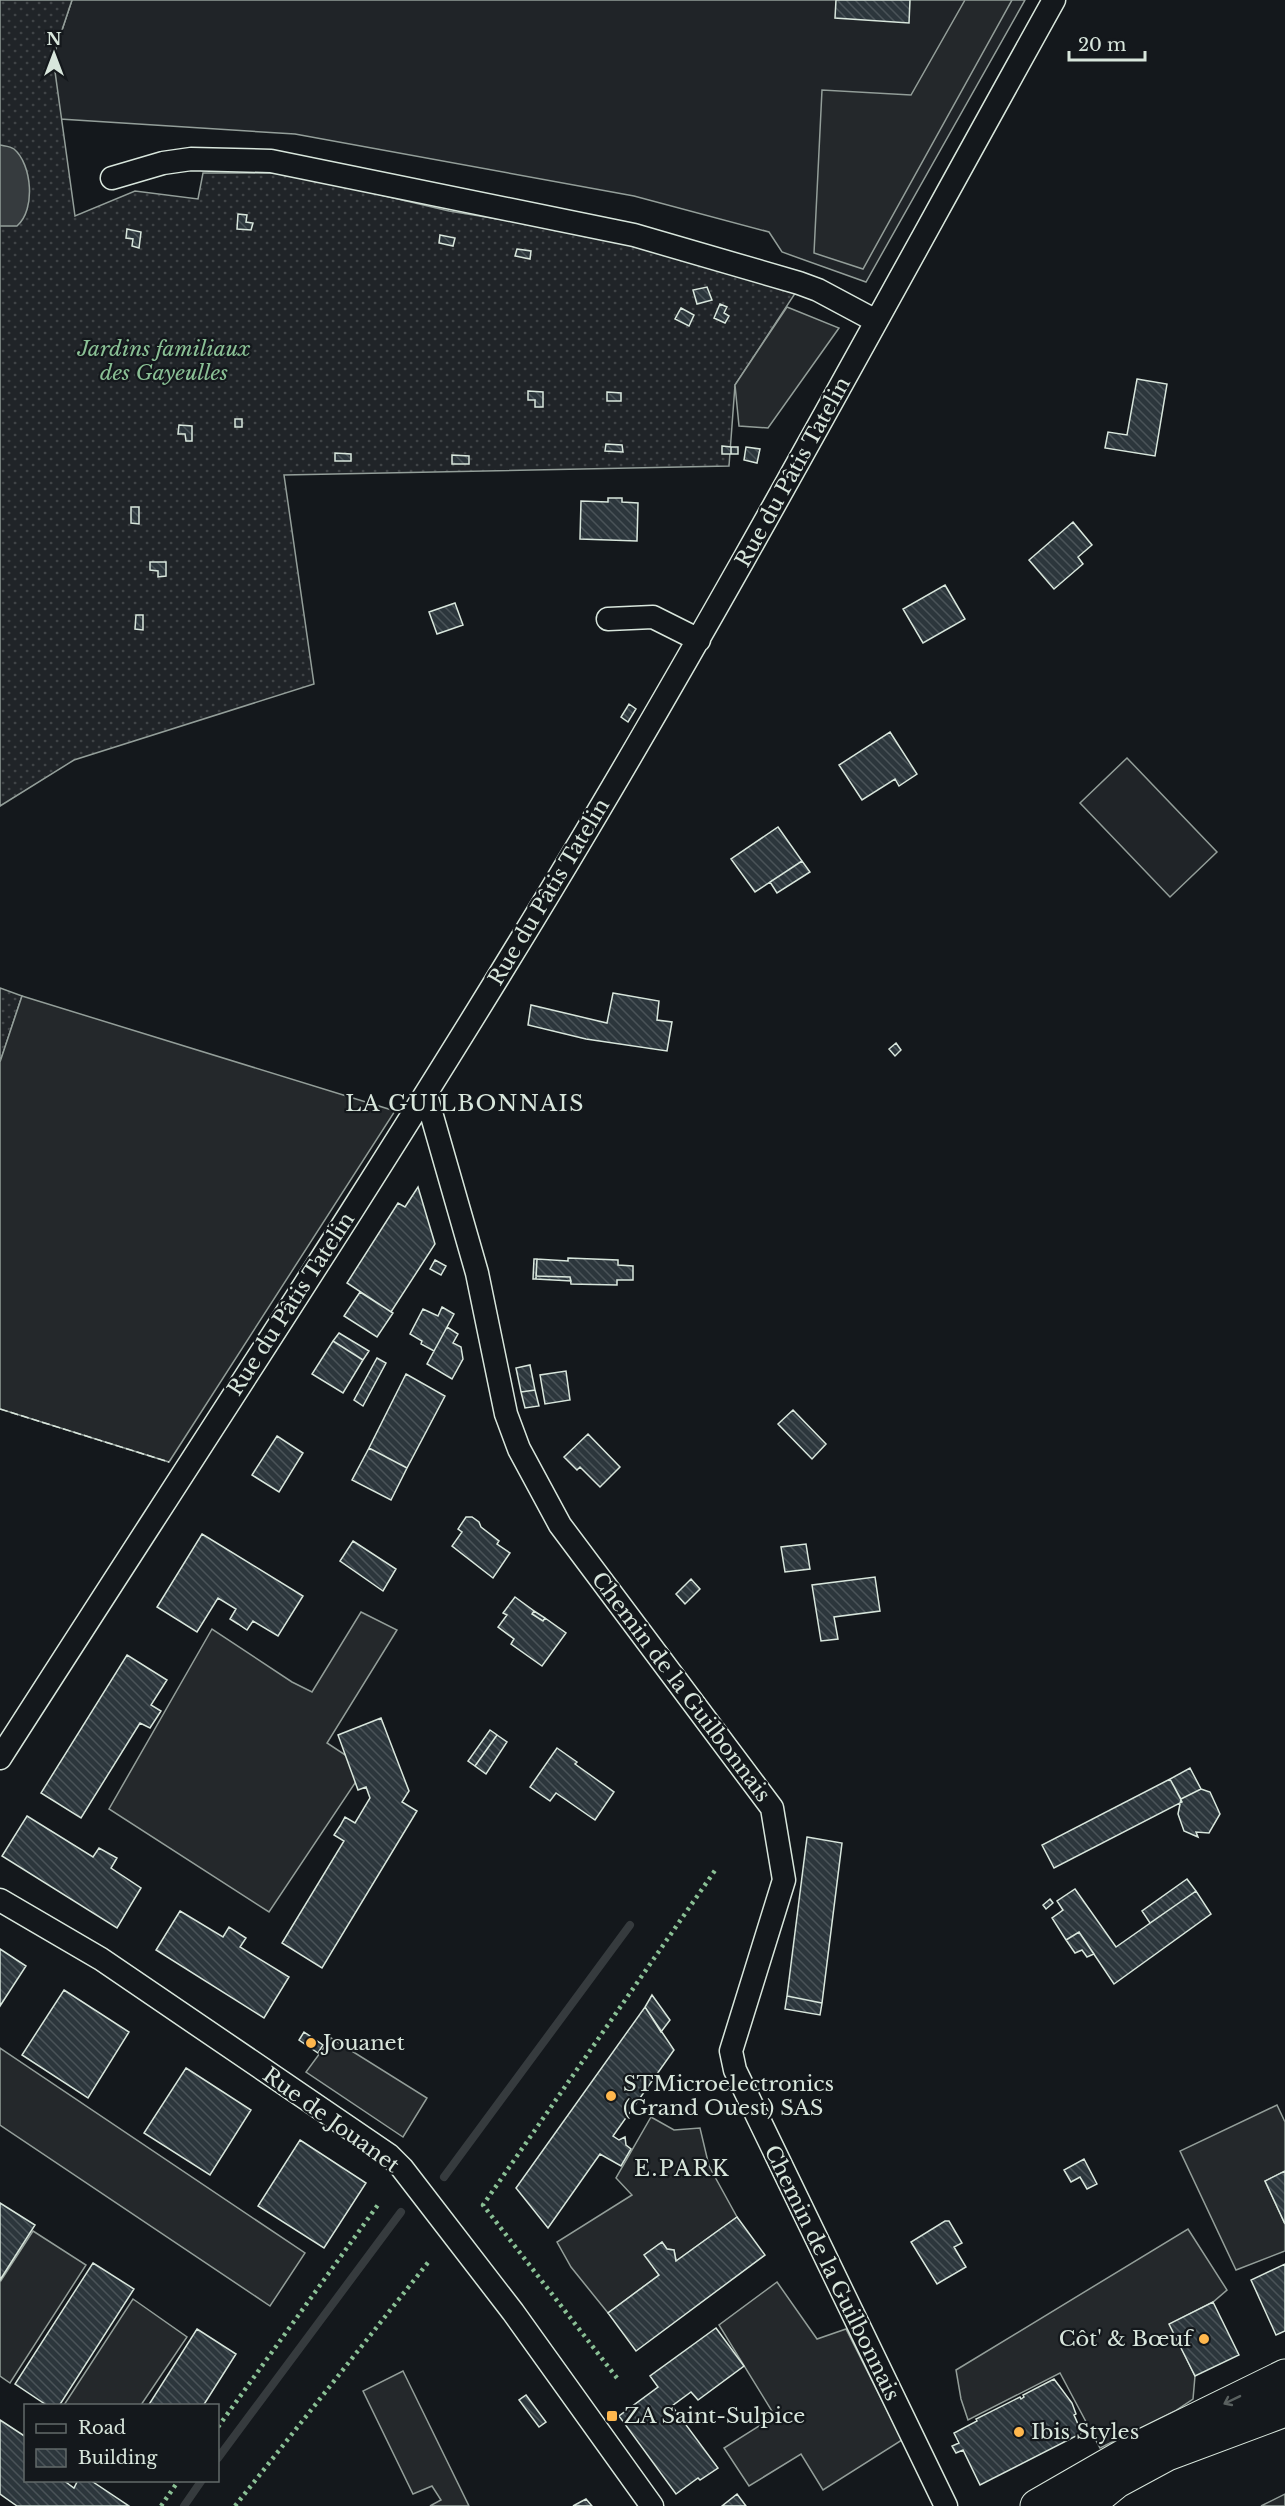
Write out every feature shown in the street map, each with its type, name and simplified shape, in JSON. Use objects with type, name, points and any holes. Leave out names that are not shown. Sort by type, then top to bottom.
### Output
[{"type":"main road","points":[[1037,2506],[1136,2449],[1285,2376]]},
{"type":"main road","points":[[1086,2506],[1117,2481],[1167,2454],[1285,2410]]},
{"type":"street","name":"Rue du Pâtis Tatelin","points":[[0,1758],[426,1095],[550,893],[699,640],[1054,0]]},
{"type":"street","points":[[112,178],[183,160],[272,161],[634,234],[818,290],[876,321]]},
{"type":"street","points":[[608,619],[654,617],[699,640]]},
{"type":"street","name":"Chemin de la Guilbonnais","points":[[426,1095],[477,1273],[506,1413],[519,1449],[560,1525],[772,1808],[784,1880],[731,2051],[732,2060],[893,2402],[945,2506]]},
{"type":"street","name":"Rue de Jouanet","points":[[0,1900],[101,1959],[389,2155],[409,2177],[513,2312],[652,2506]]},
{"type":"green space","name":"Jardins familiaux des Gayeulles","points":[[0,0],[72,0],[53,57],[75,216],[135,191],[198,199],[203,173],[287,173],[449,211],[618,239],[796,292],[735,385],[729,466],[284,475],[314,684],[74,760],[0,806]]},
{"type":"green space","points":[[72,0],[1025,0],[866,282],[782,252],[769,232],[634,196],[295,134],[60,119],[53,57]]},
{"type":"green space","points":[[1127,758],[1217,852],[1170,897],[1080,803]]},
{"type":"green space","points":[[0,988],[22,996],[0,1062]]},
{"type":"shaded area","points":[[965,0],[1012,0],[863,269],[814,253],[822,90],[911,95]]},
{"type":"shaded area","points":[[0,145],[14,149],[25,165],[28,176],[27,209],[17,226],[0,226]]},
{"type":"shaded area","points":[[787,307],[839,328],[768,428],[739,426],[735,385]]},
{"type":"shaded area","points":[[22,996],[395,1111],[169,1462],[0,1409],[0,1062]]},
{"type":"shaded area","points":[[361,1612],[397,1630],[327,1743],[365,1768],[269,1912],[109,1809],[212,1629],[292,1682],[312,1692]]},
{"type":"shaded area","points":[[331,2038],[427,2098],[403,2137],[306,2072]]},
{"type":"shaded area","points":[[0,2048],[305,2253],[270,2306],[0,2125]]},
{"type":"shaded area","points":[[1277,2105],[1285,2122],[1285,2171],[1265,2181],[1285,2224],[1285,2251],[1236,2270],[1180,2151]]},
{"type":"shaded area","points":[[651,2117],[674,2130],[700,2128],[709,2166],[737,2217],[676,2261],[674,2250],[667,2249],[662,2242],[645,2255],[659,2275],[608,2313],[571,2267],[557,2242],[632,2195],[616,2178]]},
{"type":"shaded area","points":[[1188,2229],[1227,2290],[1213,2302],[1170,2324],[1195,2376],[1193,2399],[1175,2411],[1100,2448],[1060,2373],[968,2420],[961,2399],[956,2370]]},
{"type":"shaded area","points":[[33,2231],[86,2265],[10,2383],[0,2376],[0,2282]]},
{"type":"shaded area","points":[[777,2282],[817,2339],[846,2329],[902,2440],[823,2490],[801,2454],[749,2486],[724,2448],[775,2416],[719,2325]]},
{"type":"shaded area","points":[[133,2299],[187,2337],[142,2404],[65,2404]]},
{"type":"shaded area","points":[[403,2371],[469,2506],[430,2506],[441,2500],[432,2486],[413,2494],[363,2391]]},
{"type":"shaded area","points":[[1285,2494],[1285,2506],[1261,2506]]},
{"type":"building","points":[[836,0],[910,0],[909,23],[835,18]]},
{"type":"building","points":[[238,214],[247,215],[246,222],[253,223],[251,230],[237,229]]},
{"type":"building","points":[[127,229],[141,232],[139,248],[132,246],[133,239],[126,238]]},
{"type":"building","points":[[440,235],[455,238],[453,246],[439,243]]},
{"type":"building","points":[[517,249],[531,251],[530,259],[515,256]]},
{"type":"building","points":[[707,287],[712,300],[697,304],[693,290]]},
{"type":"building","points":[[720,304],[727,307],[724,313],[729,316],[725,323],[714,318]]},
{"type":"building","points":[[681,308],[694,315],[689,326],[675,319]]},
{"type":"building","points":[[1137,379],[1167,384],[1155,456],[1105,448],[1108,432],[1127,435]]},
{"type":"building","points":[[528,391],[543,392],[543,407],[535,407],[535,400],[528,400]]},
{"type":"building","points":[[607,392],[621,393],[621,401],[607,401]]},
{"type":"building","points":[[235,419],[242,419],[242,427],[235,427]]},
{"type":"building","points":[[179,425],[192,426],[192,441],[186,441],[185,434],[178,434]]},
{"type":"building","points":[[606,444],[622,445],[623,452],[605,451]]},
{"type":"building","points":[[722,446],[731,447],[731,454],[722,454]]},
{"type":"building","points":[[731,447],[738,447],[738,454],[731,454]]},
{"type":"building","points":[[746,447],[760,449],[757,463],[744,460]]},
{"type":"building","points":[[335,453],[351,454],[351,461],[335,461]]},
{"type":"building","points":[[452,455],[469,456],[469,464],[452,464]]},
{"type":"building","points":[[608,498],[622,498],[622,502],[638,503],[637,541],[580,539],[581,501],[608,502]]},
{"type":"building","points":[[131,507],[139,507],[139,524],[131,523]]},
{"type":"building","points":[[1073,522],[1092,545],[1078,557],[1083,564],[1054,589],[1029,560]]},
{"type":"building","points":[[150,562],[166,562],[166,576],[158,577],[158,571],[150,570]]},
{"type":"building","points":[[945,585],[965,619],[923,643],[903,609]]},
{"type":"building","points":[[455,603],[463,625],[437,634],[429,612]]},
{"type":"building","points":[[136,615],[143,615],[143,630],[135,629]]},
{"type":"building","points":[[629,704],[636,709],[628,722],[621,717]]},
{"type":"building","points":[[890,732],[917,774],[899,786],[895,779],[862,800],[839,765]]},
{"type":"building","points":[[778,827],[802,861],[755,892],[731,859]]},
{"type":"building","points":[[802,861],[810,872],[777,893],[770,882]]},
{"type":"building","points":[[613,993],[659,1001],[657,1020],[672,1022],[667,1051],[586,1039],[528,1025],[531,1005],[607,1023]]},
{"type":"building","points":[[896,1043],[901,1050],[895,1056],[889,1049]]},
{"type":"building","points":[[418,1187],[435,1244],[391,1312],[347,1283],[398,1203],[405,1207]]},
{"type":"building","points":[[568,1258],[618,1260],[618,1265],[633,1266],[633,1280],[617,1280],[617,1285],[571,1284],[570,1277],[536,1276],[537,1259],[568,1261]]},
{"type":"building","points":[[534,1259],[537,1259],[536,1279],[533,1279]]},
{"type":"building","points":[[435,1260],[446,1266],[441,1275],[430,1269]]},
{"type":"building","points":[[536,1276],[570,1277],[571,1281],[536,1279]]},
{"type":"building","points":[[360,1292],[393,1313],[377,1337],[344,1316]]},
{"type":"building","points":[[442,1307],[454,1314],[434,1351],[421,1344],[422,1341],[410,1334],[423,1309],[438,1316]]},
{"type":"building","points":[[447,1327],[458,1334],[453,1343],[461,1347],[463,1359],[452,1379],[427,1364]]},
{"type":"building","points":[[339,1333],[369,1351],[363,1360],[333,1341]]},
{"type":"building","points":[[333,1341],[363,1360],[343,1393],[312,1374]]},
{"type":"building","points":[[377,1358],[386,1363],[363,1406],[354,1400]]},
{"type":"building","points":[[530,1365],[535,1390],[521,1392],[516,1368]]},
{"type":"building","points":[[566,1371],[570,1400],[545,1404],[540,1375]]},
{"type":"building","points":[[406,1374],[445,1396],[407,1468],[369,1448]]},
{"type":"building","points":[[535,1390],[539,1406],[525,1408],[521,1392]]},
{"type":"building","points":[[793,1410],[826,1444],[812,1459],[778,1424]]},
{"type":"building","points":[[588,1434],[620,1467],[600,1487],[580,1467],[577,1470],[564,1457]]},
{"type":"building","points":[[277,1436],[303,1453],[279,1492],[252,1475]]},
{"type":"building","points":[[369,1448],[407,1468],[391,1500],[352,1480]]},
{"type":"building","points":[[466,1517],[472,1517],[479,1522],[481,1527],[499,1541],[497,1544],[510,1553],[493,1578],[452,1546],[462,1532],[458,1529]]},
{"type":"building","points":[[202,1534],[303,1596],[278,1636],[253,1621],[247,1630],[230,1619],[236,1609],[218,1598],[197,1632],[157,1607]]},
{"type":"building","points":[[353,1541],[396,1569],[383,1591],[340,1561]]},
{"type":"building","points":[[806,1544],[810,1569],[785,1572],[781,1547]]},
{"type":"building","points":[[875,1577],[880,1611],[834,1617],[838,1639],[821,1641],[812,1585]]},
{"type":"building","points":[[691,1579],[700,1589],[685,1604],[676,1594]]},
{"type":"building","points":[[515,1597],[534,1611],[532,1614],[543,1621],[545,1618],[566,1633],[542,1666],[511,1644],[514,1639],[498,1627],[507,1615],[503,1613]]},
{"type":"building","points":[[534,1611],[545,1618],[543,1621],[532,1614]]},
{"type":"building","points":[[127,1655],[167,1680],[151,1705],[161,1711],[150,1728],[140,1723],[81,1818],[41,1793]]},
{"type":"building","points":[[381,1718],[409,1791],[402,1802],[417,1811],[322,1968],[282,1943],[344,1841],[334,1835],[345,1817],[355,1823],[370,1798],[366,1787],[358,1790],[338,1735]]},
{"type":"building","points":[[490,1730],[497,1735],[475,1766],[468,1761]]},
{"type":"building","points":[[497,1735],[507,1742],[486,1774],[475,1766]]},
{"type":"building","points":[[557,1748],[614,1792],[595,1820],[556,1793],[550,1801],[530,1787]]},
{"type":"building","points":[[1190,1768],[1201,1789],[1181,1799],[1170,1779]]},
{"type":"building","points":[[1170,1779],[1182,1802],[1054,1868],[1042,1845]]},
{"type":"building","points":[[1201,1789],[1210,1792],[1220,1814],[1209,1833],[1196,1832],[1198,1837],[1184,1831],[1178,1814],[1181,1799]]},
{"type":"building","points":[[27,1816],[93,1857],[99,1848],[117,1858],[111,1868],[141,1888],[117,1928],[2,1856]]},
{"type":"building","points":[[807,1837],[842,1843],[822,2003],[787,1996]]},
{"type":"building","points":[[1187,1879],[1196,1891],[1150,1923],[1142,1911]]},
{"type":"building","points":[[1075,1889],[1116,1947],[1196,1891],[1211,1914],[1114,1984],[1079,1932],[1066,1940],[1052,1918],[1063,1910],[1057,1901]]},
{"type":"building","points":[[1050,1899],[1053,1903],[1046,1909],[1043,1905]]},
{"type":"building","points":[[180,1911],[223,1937],[229,1927],[246,1938],[240,1947],[289,1977],[264,2018],[156,1950]]},
{"type":"building","points":[[1079,1932],[1094,1954],[1087,1957],[1082,1950],[1075,1953],[1066,1940]]},
{"type":"building","points":[[0,1949],[26,1966],[0,2006]]},
{"type":"building","points":[[64,1990],[129,2032],[88,2098],[22,2055]]},
{"type":"building","points":[[652,1995],[670,2020],[661,2032],[645,2007]]},
{"type":"building","points":[[787,1996],[822,2003],[820,2015],[785,2009]]},
{"type":"building","name":"STMicroelectronics (Grand Ouest) SAS","points":[[645,2007],[674,2050],[613,2136],[619,2140],[625,2137],[626,2145],[631,2149],[621,2166],[600,2154],[548,2228],[516,2188]]},
{"type":"building","name":"Jouanet","points":[[304,2032],[323,2045],[318,2053],[299,2040]]},
{"type":"building","points":[[186,2068],[251,2110],[210,2175],[144,2133]]},
{"type":"building","points":[[300,2140],[366,2183],[324,2248],[258,2206]]},
{"type":"building","points":[[1084,2159],[1097,2184],[1087,2189],[1080,2177],[1071,2182],[1064,2170]]},
{"type":"building","points":[[1285,2171],[1285,2224],[1265,2181]]},
{"type":"building","points":[[0,2203],[35,2225],[0,2280]]},
{"type":"building","points":[[737,2217],[765,2255],[636,2351],[608,2313],[659,2275],[644,2255],[662,2242],[667,2249],[674,2250],[676,2261]]},
{"type":"building","points":[[945,2221],[949,2221],[962,2243],[954,2247],[966,2267],[937,2284],[911,2242]]},
{"type":"building","points":[[93,2263],[134,2289],[60,2404],[45,2404],[15,2384]]},
{"type":"building","points":[[1285,2264],[1285,2331],[1276,2335],[1251,2280]]},
{"type":"building","name":"Côt' & Bœuf","points":[[1213,2302],[1239,2355],[1195,2376],[1169,2324]]},
{"type":"building","points":[[716,2328],[744,2366],[698,2400],[691,2392],[672,2406],[718,2468],[700,2480],[698,2478],[676,2494],[619,2416],[658,2387],[650,2376]]},
{"type":"building","points":[[197,2329],[236,2354],[204,2404],[149,2404]]},
{"type":"building","name":"Ibis Styles","points":[[1054,2379],[1072,2403],[1076,2414],[1074,2415],[1082,2433],[980,2485],[963,2450],[956,2453],[952,2446],[959,2443],[954,2433],[977,2421],[976,2419],[1020,2397],[1021,2399],[1023,2395]]},
{"type":"building","points":[[526,2395],[546,2422],[539,2427],[519,2400]]},
{"type":"building","points":[[0,2420],[24,2436],[24,2482],[66,2482],[74,2488],[77,2482],[93,2482],[129,2506],[17,2506],[0,2494]]},
{"type":"building","points":[[737,2494],[746,2506],[722,2506]]},
{"type":"building","points":[[586,2499],[592,2506],[573,2506]]},
{"type":"waterway","points":[[444,2177],[630,1925]]},
{"type":"waterway","points":[[219,2457],[401,2212]]},
{"type":"waterway","points":[[184,2506],[201,2482]]},
{"type":"hedge","points":[[617,2378],[483,2205],[716,1869]]},
{"type":"hedge","points":[[219,2426],[380,2202]]},
{"type":"hedge","points":[[235,2506],[430,2260]]},
{"type":"hedge","points":[[161,2506],[178,2482]]},
{"type":"fence","points":[[0,1409],[169,1462]]},
{"type":"place","name":"Jouanet","points":[[311,2043]]},
{"type":"place","name":"STMicroelectronics (Grand Ouest) SAS","points":[[611,2096]]},
{"type":"place","name":"Côt' & Bœuf","points":[[1204,2339]]},
{"type":"place","name":"ZA Saint-Sulpice","points":[[612,2416]]},
{"type":"place","name":"Ibis Styles","points":[[1019,2432]]},
{"type":"district","name":"LA GUILBONNAIS","points":[[465,1103]]},
{"type":"district","name":"E.PARK","points":[[682,2168]]}]
